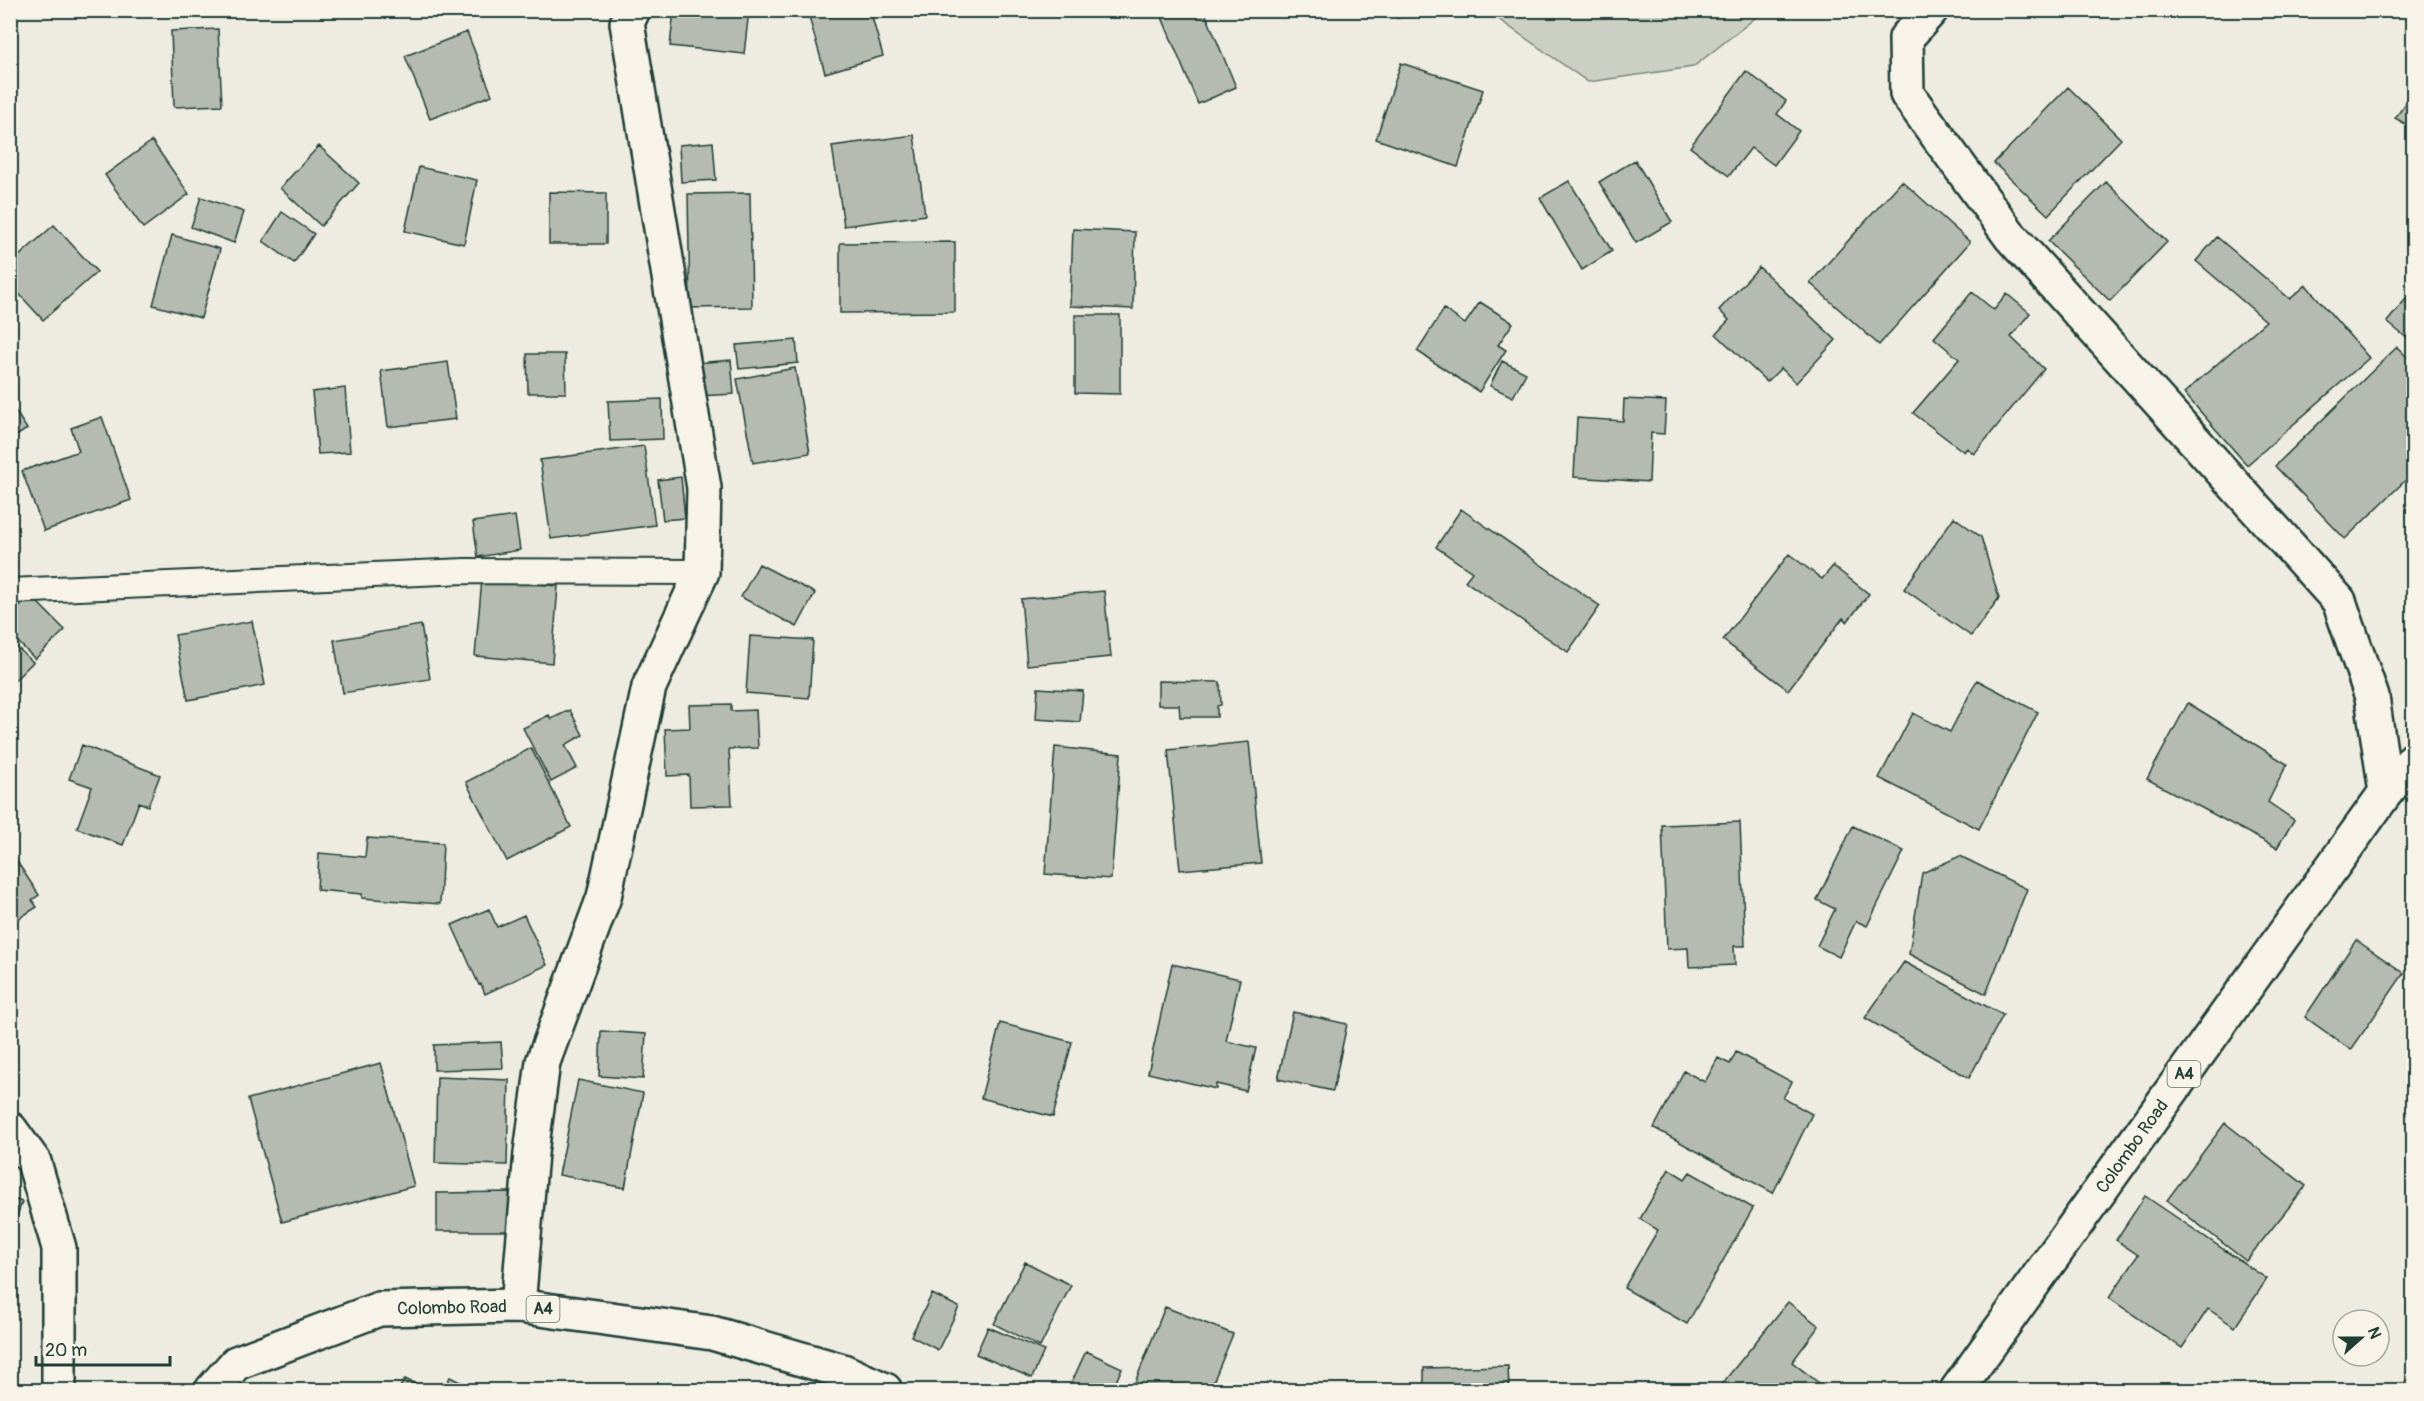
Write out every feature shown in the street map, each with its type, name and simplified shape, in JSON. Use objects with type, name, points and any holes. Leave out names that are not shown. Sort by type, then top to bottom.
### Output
[{"type":"main road","points":[[518,1306],[531,1153],[543,1062],[604,897],[649,687],[702,572],[704,488],[627,23],[633,10]]},
{"type":"main road","points":[[1931,10],[1906,38],[1907,94],[2011,237],[2338,601],[2372,697],[2386,792]]},
{"type":"main road","name":"Colombo Road","points":[[1957,1390],[2386,792],[2414,759]]},
{"type":"main road","points":[[10,1129],[59,1248],[58,1390]]},
{"type":"main road","name":"Colombo Road","points":[[212,1390],[236,1363],[379,1309],[518,1306],[712,1333],[843,1371],[885,1390]]},
{"type":"lane","points":[[10,591],[465,571],[702,572]]},
{"type":"shaded area","points":[[1487,11],[1764,11],[1693,67],[1588,82]]},
{"type":"building","points":[[674,10],[749,10],[744,54],[670,46]]},
{"type":"building","points":[[807,10],[870,10],[883,56],[825,73]]},
{"type":"building","points":[[1159,10],[1204,10],[1236,87],[1198,104]]},
{"type":"building","points":[[1396,10],[1423,10],[1423,13],[1397,18]]},
{"type":"building","points":[[218,29],[222,105],[174,107],[171,31]]},
{"type":"building","points":[[467,32],[492,95],[430,119],[405,56]]},
{"type":"building","points":[[1401,63],[1483,90],[1458,167],[1376,139]]},
{"type":"building","points":[[1746,71],[1786,101],[1777,114],[1799,131],[1774,165],[1751,148],[1729,176],[1690,147]]},
{"type":"building","points":[[2068,87],[2121,139],[2048,215],[1994,163]]},
{"type":"building","points":[[2414,92],[2414,129],[2395,118]]},
{"type":"building","points":[[914,135],[925,215],[844,226],[832,146]]},
{"type":"building","points":[[152,141],[189,194],[143,228],[105,175]]},
{"type":"building","points":[[713,142],[716,180],[681,182],[679,145]]},
{"type":"building","points":[[319,146],[359,183],[321,226],[280,188]]},
{"type":"building","points":[[1635,160],[1672,222],[1636,243],[1599,182]]},
{"type":"building","points":[[419,167],[477,180],[464,244],[405,231]]},
{"type":"building","points":[[1569,181],[1612,251],[1582,270],[1540,198]]},
{"type":"building","points":[[1902,181],[1970,242],[1879,345],[1810,283]]},
{"type":"building","points":[[2106,182],[2167,242],[2110,301],[2048,241]]},
{"type":"building","points":[[549,192],[606,193],[606,244],[549,244]]},
{"type":"building","points":[[750,193],[752,307],[690,308],[688,194]]},
{"type":"building","points":[[201,197],[244,212],[234,243],[191,227]]},
{"type":"building","points":[[282,212],[314,234],[294,263],[263,241]]},
{"type":"building","points":[[54,225],[97,272],[43,320],[10,284],[10,264]]},
{"type":"building","points":[[1073,229],[1135,232],[1133,309],[1070,306]]},
{"type":"building","points":[[172,235],[220,249],[201,318],[153,305]]},
{"type":"building","points":[[2217,237],[2290,299],[2306,285],[2369,358],[2247,465],[2184,393],[2266,321],[2196,261]]},
{"type":"building","points":[[955,242],[955,312],[840,313],[840,243]]},
{"type":"building","points":[[1759,267],[1836,340],[1796,383],[1781,368],[1767,382],[1716,334],[1729,320],[1719,310]]},
{"type":"building","points":[[2414,289],[2414,344],[2387,322]]},
{"type":"building","points":[[1972,292],[1994,310],[2007,294],[2030,313],[2011,337],[2044,369],[1974,454],[1967,448],[1964,452],[1913,413],[1959,359],[1934,338]]},
{"type":"building","points":[[1480,302],[1513,323],[1498,345],[1506,350],[1479,392],[1417,351],[1444,309],[1465,324]]},
{"type":"building","points":[[1075,315],[1120,315],[1120,394],[1075,393]]},
{"type":"building","points":[[796,340],[798,363],[739,369],[736,345]]},
{"type":"building","points":[[2397,347],[2414,364],[2414,472],[2345,539],[2275,466]]},
{"type":"building","points":[[527,354],[565,354],[566,393],[528,393]]},
{"type":"building","points":[[731,360],[734,394],[699,396],[696,363]]},
{"type":"building","points":[[1502,361],[1526,373],[1513,397],[1490,386]]},
{"type":"building","points":[[448,362],[456,419],[388,427],[381,371]]},
{"type":"building","points":[[795,368],[810,453],[753,463],[737,379]]},
{"type":"building","points":[[345,388],[350,452],[318,454],[312,392]]},
{"type":"building","points":[[662,399],[663,439],[610,441],[608,401]]},
{"type":"building","points":[[1624,399],[1666,401],[1664,434],[1651,433],[1649,482],[1574,477],[1577,418],[1623,421]]},
{"type":"building","points":[[10,403],[27,429],[10,440]]},
{"type":"building","points":[[102,417],[131,500],[44,531],[22,471],[79,451],[71,428]]},
{"type":"building","points":[[644,446],[655,525],[551,539],[540,460]]},
{"type":"building","points":[[681,477],[685,518],[663,520],[658,480]]},
{"type":"building","points":[[1461,509],[1600,606],[1568,652],[1465,581],[1472,572],[1436,547]]},
{"type":"building","points":[[515,516],[520,550],[478,557],[473,522]]},
{"type":"building","points":[[1954,517],[1981,537],[1999,598],[1971,636],[1904,589]]},
{"type":"building","points":[[1789,554],[1822,579],[1833,566],[1869,594],[1847,622],[1843,618],[1788,690],[1723,640]]},
{"type":"building","points":[[759,564],[815,593],[797,627],[741,597]]},
{"type":"building","points":[[482,579],[558,586],[552,663],[475,656]]},
{"type":"building","points":[[1104,591],[1111,657],[1027,665],[1021,599]]},
{"type":"building","points":[[31,596],[65,630],[35,659],[10,634],[10,616]]},
{"type":"building","points":[[252,621],[265,685],[188,700],[175,635]]},
{"type":"building","points":[[421,625],[430,679],[343,693],[334,640]]},
{"type":"building","points":[[750,636],[813,640],[809,698],[746,693]]},
{"type":"building","points":[[10,641],[33,662],[10,685]]},
{"type":"building","points":[[1977,680],[2038,712],[1979,829],[1879,778],[1913,713],[1950,732]]},
{"type":"building","points":[[1158,681],[1220,682],[1221,705],[1217,706],[1217,717],[1180,717],[1179,705],[1158,705]]},
{"type":"building","points":[[1038,688],[1083,691],[1080,722],[1036,719]]},
{"type":"building","points":[[2188,703],[2287,764],[2268,802],[2294,820],[2277,848],[2147,779]]},
{"type":"building","points":[[731,704],[731,711],[756,710],[758,748],[729,749],[732,805],[690,806],[689,775],[667,776],[665,729],[690,728],[689,705]]},
{"type":"building","points":[[570,710],[583,735],[565,745],[577,768],[551,782],[523,728],[549,715],[551,719]]},
{"type":"building","points":[[1249,742],[1261,863],[1180,870],[1168,750]]},
{"type":"building","points":[[82,745],[160,775],[148,806],[139,802],[123,845],[77,828],[92,787],[69,779]]},
{"type":"building","points":[[1055,747],[1121,754],[1111,879],[1045,874]]},
{"type":"building","points":[[531,748],[571,827],[507,861],[466,782]]},
{"type":"building","points":[[1740,822],[1745,946],[1734,946],[1735,965],[1689,967],[1688,948],[1667,949],[1662,825]]},
{"type":"building","points":[[1853,826],[1904,851],[1867,926],[1856,921],[1839,957],[1817,946],[1835,909],[1817,900]]},
{"type":"building","points":[[367,838],[443,843],[440,904],[362,898],[362,894],[317,890],[319,853],[365,857]]},
{"type":"building","points":[[10,851],[39,895],[32,900],[37,907],[10,924]]},
{"type":"building","points":[[1960,856],[2027,889],[1986,994],[1909,954],[1922,873]]},
{"type":"building","points":[[489,909],[497,927],[524,915],[547,965],[485,994],[452,925]]},
{"type":"building","points":[[2356,940],[2404,973],[2351,1050],[2305,1017]]},
{"type":"building","points":[[1904,962],[2003,1015],[1969,1078],[1865,1018]]},
{"type":"building","points":[[1172,964],[1240,979],[1226,1041],[1256,1048],[1246,1091],[1216,1084],[1216,1089],[1148,1073]]},
{"type":"building","points":[[1293,1012],[1347,1024],[1333,1091],[1278,1079]]},
{"type":"building","points":[[1000,1023],[1072,1042],[1053,1117],[981,1098]]},
{"type":"building","points":[[601,1031],[646,1034],[643,1079],[599,1076]]},
{"type":"building","points":[[501,1042],[503,1068],[434,1070],[434,1045]]},
{"type":"building","points":[[1736,1052],[1792,1082],[1783,1098],[1812,1114],[1773,1193],[1654,1128],[1684,1071],[1705,1082],[1718,1058],[1730,1064]]},
{"type":"building","points":[[381,1063],[414,1186],[282,1222],[248,1099]]},
{"type":"building","points":[[437,1077],[509,1080],[507,1165],[435,1163]]},
{"type":"building","points":[[578,1080],[643,1093],[625,1188],[559,1175]]},
{"type":"building","points":[[2225,1123],[2306,1186],[2246,1261],[2167,1200]]},
{"type":"building","points":[[1669,1169],[1685,1179],[1690,1172],[1753,1208],[1687,1324],[1624,1288],[1658,1230],[1640,1219]]},
{"type":"building","points":[[511,1192],[511,1231],[437,1231],[437,1193]]},
{"type":"building","points":[[2145,1196],[2267,1279],[2235,1327],[2208,1309],[2182,1348],[2109,1298],[2138,1255],[2116,1240]]},
{"type":"building","points":[[10,1198],[22,1202],[10,1236]]},
{"type":"building","points":[[1025,1262],[1071,1285],[1040,1347],[994,1324]]},
{"type":"building","points":[[932,1294],[959,1307],[938,1350],[911,1336]]},
{"type":"building","points":[[1788,1302],[1819,1326],[1792,1362],[1828,1390],[1717,1390]]},
{"type":"building","points":[[1165,1307],[1233,1334],[1210,1390],[1132,1390]]},
{"type":"building","points":[[988,1327],[1044,1351],[1032,1378],[976,1354]]},
{"type":"building","points":[[1086,1351],[1122,1368],[1112,1390],[1069,1388]]},
{"type":"building","points":[[1508,1366],[1509,1390],[1424,1390],[1424,1368]]},
{"type":"building","points":[[450,1377],[476,1390],[443,1390]]},
{"type":"building","points":[[405,1379],[428,1390],[398,1390]]},
{"type":"building","points":[[1239,1383],[1254,1390],[1235,1390]]}]
